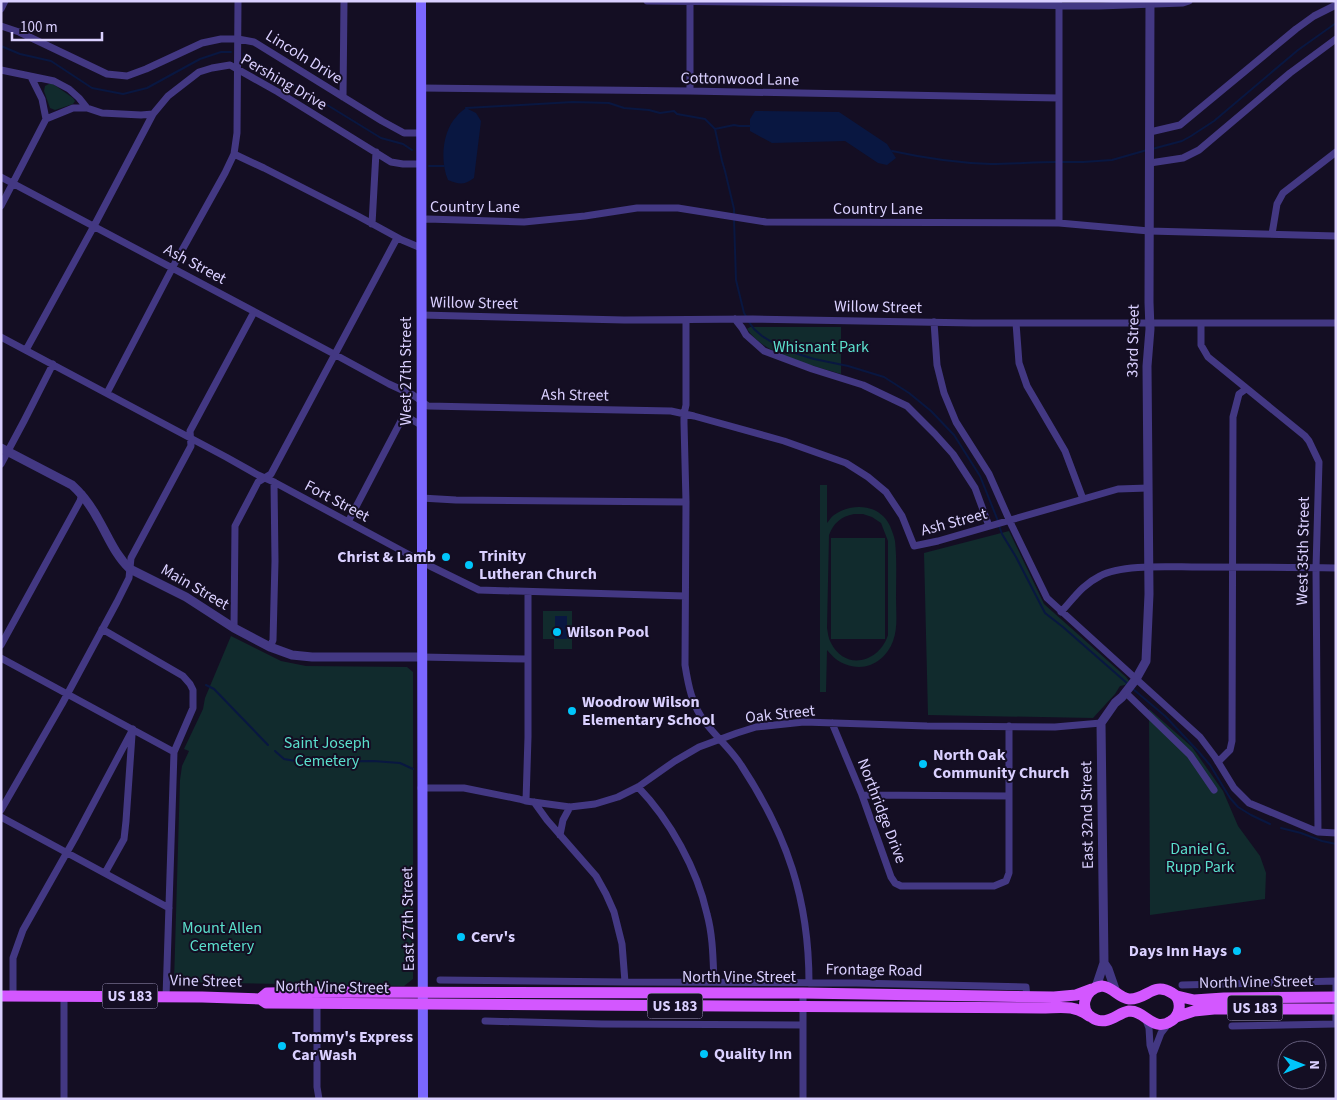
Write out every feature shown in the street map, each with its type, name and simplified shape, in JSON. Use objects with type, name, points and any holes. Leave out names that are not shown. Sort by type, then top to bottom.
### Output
[{"type":"main road","name":"West 27th Street","points":[[421,1],[422,740]]},
{"type":"main road","name":"East 27th Street","points":[[422,740],[423,1099]]},
{"type":"main road","name":"North Vine Street","points":[[424,999],[803,993],[1027,998],[1070,996],[1106,986],[1125,998],[1133,999],[1160,988],[1177,996],[1194,1000],[1336,997]]},
{"type":"main road","points":[[1089,1016],[1085,1003],[1088,993],[1094,988]]},
{"type":"main road","name":"Vine Street","points":[[7,996],[260,999]]},
{"type":"main road","points":[[1145,1018],[1157,1024],[1172,1020],[1179,1007],[1177,996]]},
{"type":"main road","name":"North Vine Street","points":[[260,999],[266,1003],[317,998],[803,1006],[1065,1007],[1079,1009],[1089,1016],[1105,1021],[1126,1012],[1134,1011],[1145,1018]]},
{"type":"main road","name":"North Vine Street","points":[[1172,1020],[1194,1011],[1214,1009],[1336,1009]]},
{"type":"street","points":[[1,9],[5,1]]},
{"type":"street","points":[[107,393],[234,154],[237,133],[238,1]]},
{"type":"street","points":[[343,98],[344,1]]},
{"type":"street","points":[[647,1],[1059,4],[1184,3],[1189,1]]},
{"type":"street","points":[[690,2],[690,91]]},
{"type":"street","name":"33rd Street","points":[[1136,679],[1146,661],[1149,594],[1147,366],[1150,231],[1150,3]]},
{"type":"street","points":[[1059,4],[1059,223]]},
{"type":"street","points":[[1150,132],[1180,125],[1296,29],[1314,16],[1336,6]]},
{"type":"street","name":"Lincoln Drive","points":[[1,26],[20,32],[107,74],[127,76],[202,43],[221,40],[254,42],[343,98],[404,133],[421,133]]},
{"type":"street","points":[[1150,160],[1183,158],[1199,150],[1290,73],[1336,39]]},
{"type":"street","name":"Pershing Drive","points":[[26,350],[153,114],[168,96],[198,72],[230,65],[278,92],[390,162],[421,164]]},
{"type":"street","points":[[1,70],[54,81],[74,94],[87,108]]},
{"type":"street","points":[[1,206],[46,119],[42,100],[30,77]]},
{"type":"street","name":"Cottonwood Lane","points":[[421,88],[1059,98]]},
{"type":"street","points":[[46,119],[73,108],[87,108],[102,113],[153,114]]},
{"type":"street","points":[[372,224],[376,152]]},
{"type":"street","points":[[1272,234],[1277,204],[1283,193],[1336,152]]},
{"type":"street","points":[[234,154],[397,238],[421,248]]},
{"type":"street","name":"Ash Street","points":[[1,177],[389,384],[413,395],[428,406],[668,411],[694,416],[798,445],[846,463],[868,477],[886,492],[902,516],[914,546],[938,542],[1118,489],[1148,488]]},
{"type":"street","name":"Country Lane","points":[[421,221],[427,219],[524,222],[637,208],[678,208],[766,222],[1059,223],[1150,231],[1336,236]]},
{"type":"street","points":[[234,628],[235,526],[258,482],[271,474],[397,238]]},
{"type":"street","points":[[1,810],[68,694],[129,578],[131,558],[191,446],[190,431],[254,312]]},
{"type":"street","name":"Willow Street","points":[[421,315],[624,320],[753,319],[1016,323],[1336,324]]},
{"type":"street","points":[[738,319],[746,335],[764,351],[863,385],[906,406],[954,454],[975,488],[989,526]]},
{"type":"street","points":[[686,320],[686,405],[684,414],[686,665],[688,684],[703,720],[740,762],[772,817],[784,843],[798,885],[808,948],[809,982]]},
{"type":"street","points":[[934,322],[937,365],[944,393],[956,422],[989,474],[1047,598],[1200,737],[1234,788],[1249,803],[1318,832],[1336,833]]},
{"type":"street","points":[[1016,323],[1019,363],[1027,386],[1065,451],[1083,499]]},
{"type":"street","name":"West 35th Street","points":[[1201,323],[1201,345],[1208,357],[1305,436],[1310,441],[1319,462],[1316,568],[1318,832]]},
{"type":"street","name":"Fort Street","points":[[1,337],[264,478],[479,590],[686,596]]},
{"type":"street","points":[[1,464],[4,450],[53,364]]},
{"type":"street","points":[[1218,762],[1230,750],[1232,742],[1233,417],[1240,394],[1246,389]]},
{"type":"street","points":[[348,522],[404,415],[410,394]]},
{"type":"street","points":[[404,415],[421,425]]},
{"type":"street","name":"Main Street","points":[[4,450],[72,485],[82,494],[122,562],[130,568],[186,597],[234,628],[270,647],[292,655],[421,657]]},
{"type":"street","points":[[270,647],[273,640],[275,561],[274,482]]},
{"type":"street","points":[[1,645],[80,501],[82,494]]},
{"type":"street","points":[[421,498],[686,502]]},
{"type":"street","points":[[1061,612],[1081,589],[1100,575],[1115,570],[1149,567],[1336,568]]},
{"type":"street","points":[[528,592],[530,802],[596,876],[607,896],[614,912],[622,944],[626,982]]},
{"type":"street","points":[[102,630],[183,676],[190,684],[194,697],[193,708],[174,752],[166,997]]},
{"type":"street","points":[[421,657],[528,659]]},
{"type":"street","points":[[1,658],[174,752]]},
{"type":"street","points":[[1101,723],[1136,679]]},
{"type":"street","points":[[1126,693],[1190,755],[1214,790]]},
{"type":"street","name":"Oak Street","points":[[421,788],[464,788],[530,802],[570,807],[595,804],[618,797],[638,787],[675,761],[699,748],[756,727],[804,722],[926,726],[1055,726],[1101,723]]},
{"type":"street","name":"Northridge Drive","points":[[832,723],[862,795],[891,877],[895,883],[901,886],[994,886],[1006,882],[1010,873],[1009,726]]},
{"type":"street","name":"East 32nd Street","points":[[1094,988],[1104,963],[1101,723]]},
{"type":"street","points":[[7,996],[13,958],[23,930],[133,730]]},
{"type":"street","points":[[105,873],[125,834],[133,730]]},
{"type":"street","points":[[638,787],[647,796],[677,837],[698,884],[707,913],[713,944],[714,982]]},
{"type":"street","points":[[862,795],[1009,796]]},
{"type":"street","points":[[560,835],[563,820],[570,807]]},
{"type":"street","points":[[1,817],[169,908]]},
{"type":"street","name":"East 32nd Street","points":[[1104,963],[1116,992]]},
{"type":"street","name":"Frontage Road","points":[[440,980],[809,982],[1026,987],[1027,998]]},
{"type":"street","points":[[1182,985],[1336,981],[1336,1024],[1232,1026]]},
{"type":"street","points":[[803,993],[803,1099]]},
{"type":"street","points":[[64,996],[64,1099]]},
{"type":"street","points":[[317,998],[317,1087],[319,1099]]},
{"type":"street","points":[[1145,1018],[1149,1028],[1150,1045],[1153,1054],[1153,1099]]},
{"type":"street","points":[[1153,1054],[1161,1033],[1172,1020]]},
{"type":"street","points":[[485,1022],[802,1024]]},
{"type":"green space","points":[[53,84],[73,98],[75,101],[73,104],[55,110],[50,108],[44,91],[45,86]]},
{"type":"green space","name":"Whisnant Park","points":[[750,327],[841,327],[841,374],[777,353],[755,338],[747,329]]},
{"type":"green space","points":[[820,485],[827,485],[827,523],[841,511],[849,508],[865,507],[880,513],[890,526],[896,548],[896,631],[888,651],[870,665],[859,667],[845,664],[837,660],[827,650],[826,692],[820,692]],"holes":[[[854,514],[863,514],[881,523],[888,541],[888,635],[884,645],[877,652],[870,657],[853,660],[845,658],[837,652],[828,636],[829,535],[835,524],[841,519]]]},
{"type":"green space","points":[[1009,531],[1044,604],[1129,681],[1125,685],[1120,686],[1093,718],[928,715],[924,553]]},
{"type":"green space","points":[[831,538],[885,538],[885,639],[831,639]]},
{"type":"green space","name":"Wilson Pool","points":[[543,611],[572,611],[572,649],[554,649],[554,639],[543,639]]},
{"type":"green space","name":"Saint Joseph Cemetery","points":[[231,636],[281,661],[306,666],[407,667],[413,672],[413,979],[404,986],[174,982],[180,780],[182,766],[189,751],[184,749],[203,709],[205,698]]},
{"type":"green space","name":"Daniel G. Rupp Park","points":[[1149,709],[1192,747],[1223,791],[1238,826],[1260,856],[1266,873],[1265,899],[1150,915]]},
{"type":"water","points":[[466,108],[476,113],[481,121],[474,178],[465,183],[459,183],[448,180],[445,173],[443,156],[448,130],[452,122]]},
{"type":"water","points":[[755,111],[839,112],[887,144],[896,158],[887,165],[878,163],[845,141],[772,143],[750,131],[750,119]]},
{"type":"water","points":[[555,616],[567,616],[567,639],[555,639]]},
{"type":"waterway","points":[[1152,149],[1182,141],[1214,121],[1298,50],[1336,23]]},
{"type":"waterway","points":[[1,46],[20,54],[51,61],[92,88],[123,94],[147,88],[200,59],[221,52],[231,52]]},
{"type":"waterway","points":[[244,54],[381,138],[403,144],[412,150]]},
{"type":"waterway","points":[[466,108],[573,102],[609,103],[624,108],[660,113],[674,111],[677,114],[705,119],[715,129],[734,215]]},
{"type":"waterway","points":[[715,129],[734,125],[750,126]]},
{"type":"waterway","points":[[1061,162],[1112,160],[1147,150]]},
{"type":"waterway","points":[[892,151],[941,160],[979,163],[1056,162]]},
{"type":"waterway","points":[[429,166],[444,166]]},
{"type":"waterway","points":[[734,219],[736,280],[747,318]]},
{"type":"waterway","points":[[749,322],[762,336],[785,350],[884,377],[909,393],[931,411],[954,435],[980,476],[998,521]]},
{"type":"waterway","points":[[999,526],[1045,613],[1128,684]]},
{"type":"waterway","points":[[206,685],[214,689],[268,745]]},
{"type":"waterway","points":[[1133,689],[1165,716],[1198,751],[1210,765],[1230,798],[1238,807],[1270,824]]},
{"type":"waterway","points":[[275,751],[284,759],[301,762],[373,761],[400,763],[413,769]]},
{"type":"waterway","points":[[1281,828],[1336,844]]},
{"type":"place","name":"Christ & Lamb","points":[[446,557]]},
{"type":"place","name":"Trinity Lutheran Church","points":[[469,565]]},
{"type":"place","name":"Wilson Pool","points":[[557,632]]},
{"type":"place","name":"Woodrow Wilson Elementary School","points":[[572,711]]},
{"type":"place","name":"North Oak Community Church","points":[[923,764]]},
{"type":"place","name":"Cerv's","points":[[461,937]]},
{"type":"place","name":"Days Inn Hays","points":[[1237,951]]},
{"type":"place","name":"Tommy's Express Car Wash","points":[[282,1046]]},
{"type":"place","name":"Quality Inn","points":[[704,1054]]},
{"type":"park label","name":"Mount Allen Cemetery","points":[[222,937]]}]
